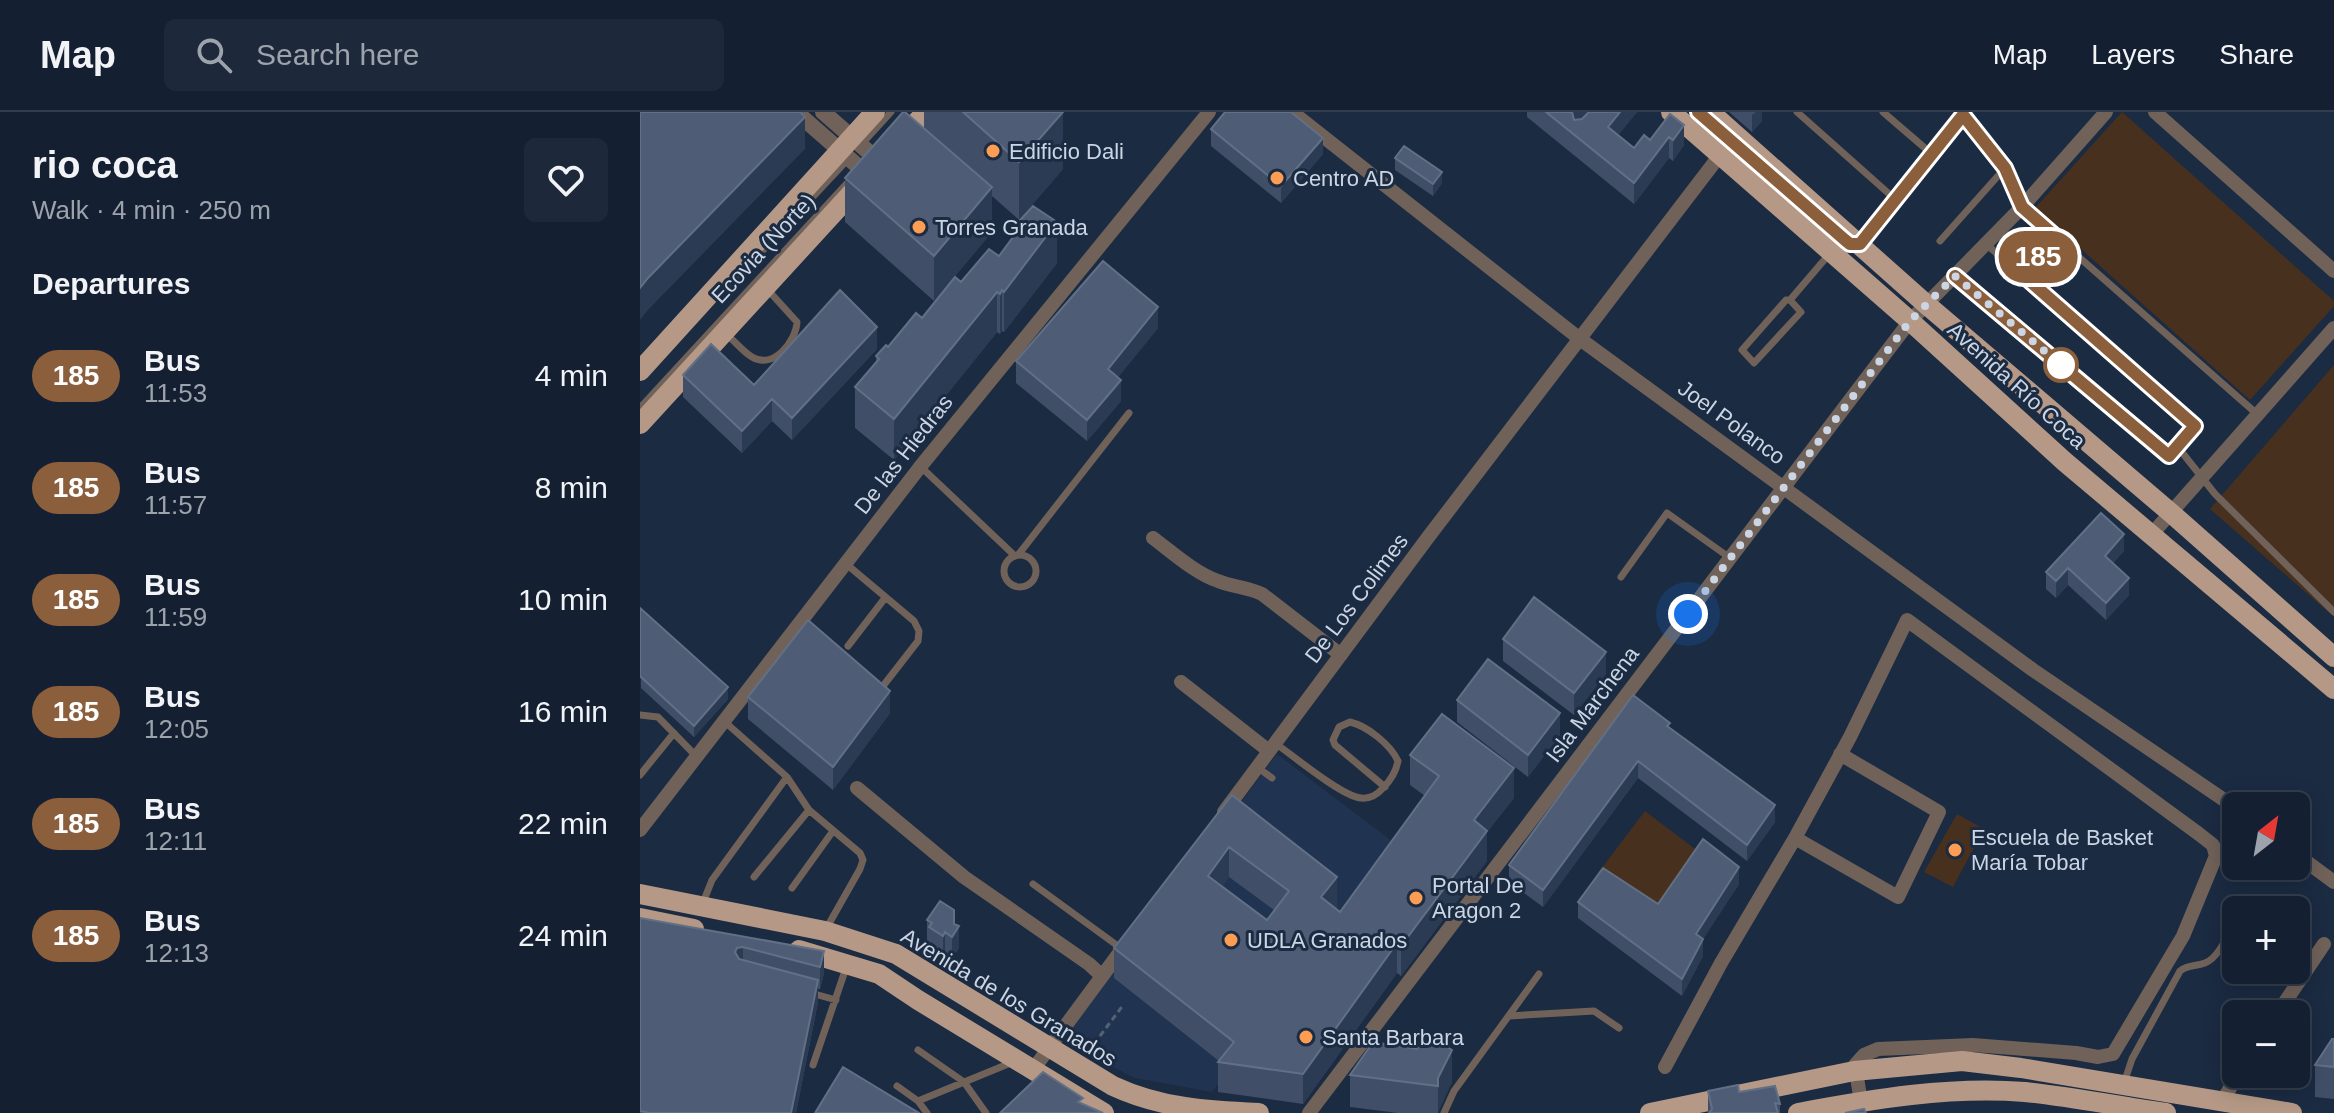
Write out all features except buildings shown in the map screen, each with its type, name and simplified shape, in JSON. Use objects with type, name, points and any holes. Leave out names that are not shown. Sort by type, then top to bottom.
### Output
[{"type":"main road","points":[[640,424],[767,289],[863,155],[875,112]]},
{"type":"main road","points":[[640,371],[863,155],[926,112]]},
{"type":"main road","name":"Avenida Río Coca","points":[[1671,112],[1910,321],[2065,462],[2334,689]]},
{"type":"main road","name":"Avenida Río Coca","points":[[1710,112],[1927,305],[2334,657]]},
{"type":"main road","name":"Avenida de los Granados","points":[[640,894],[825,931],[896,954],[1139,1098],[1201,1110],[1259,1113]]},
{"type":"main road","points":[[640,918],[716,933]]},
{"type":"main road","points":[[777,946],[848,963],[879,974],[1102,1113]]},
{"type":"main road","points":[[1650,1113],[1854,1071],[1962,1061],[2292,1113]]},
{"type":"main road","points":[[1798,1113],[1946,1091],[2024,1092],[2166,1113]]},
{"type":"main road","points":[[2079,1100],[2108,1113]]},
{"type":"street","points":[[796,112],[863,155]]},
{"type":"street","points":[[823,112],[863,155]]},
{"type":"street","name":"De las Hiedras","points":[[640,830],[920,467],[1209,112]]},
{"type":"street","name":"Joel Polanco","points":[[1292,112],[1580,339],[2033,670],[2222,798]]},
{"type":"street","name":"Isla Marchena","points":[[1309,1113],[1910,321],[2022,207],[2106,112]]},
{"type":"street","points":[[2155,112],[2334,271]]},
{"type":"street","name":"De Los Colimes","points":[[1212,828],[1720,155]]},
{"type":"street","points":[[2152,534],[2334,328]]},
{"type":"street","points":[[1153,538],[1204,575],[1262,594],[1341,655]]},
{"type":"street","points":[[1665,1067],[1721,963],[1795,838],[1907,620],[2199,834],[2213,845],[2216,856],[2183,936],[2113,1054],[2098,1057],[1973,1045],[1872,1050],[1855,1065],[1861,1102]]},
{"type":"street","points":[[1181,682],[1272,747]]},
{"type":"street","points":[[1795,838],[1898,897],[1939,812],[1840,754]]},
{"type":"street","points":[[857,788],[964,877],[1102,976]]},
{"type":"street","points":[[2310,864],[2334,882]]},
{"type":"street","points":[[1023,1066],[1049,1047],[1127,943]]},
{"type":"street","points":[[2286,1000],[2324,944]]},
{"type":"street","points":[[2222,1102],[2230,1088]]},
{"type":"lane","points":[[734,282],[863,155],[891,112]]},
{"type":"lane","points":[[893,134],[914,112]]},
{"type":"lane","points":[[1698,112],[1850,244],[1860,244],[1933,155],[1962,113],[2005,168],[2022,207],[2257,414]]},
{"type":"lane","points":[[1797,112],[1896,200]]},
{"type":"lane","points":[[1883,112],[1933,155]]},
{"type":"lane","name":"Ecovia (Norte)","points":[[640,408],[863,155]]},
{"type":"lane","points":[[1940,241],[2005,168]]},
{"type":"lane","points":[[2023,275],[2048,245],[2063,243]]},
{"type":"lane","points":[[1955,276],[2169,456],[2195,426],[1986,244]]},
{"type":"lane","points":[[1790,300],[1801,310],[1800,313],[1754,363],[1742,350],[1831,252]]},
{"type":"lane","points":[[725,333],[752,357],[771,359],[781,353],[793,338],[797,322],[767,289]]},
{"type":"lane","points":[[640,383],[713,305]]},
{"type":"lane","points":[[920,467],[1017,556],[1028,557],[1035,564],[1036,574],[1031,583],[1022,587],[1012,585],[1006,578],[1004,568],[1009,559],[1017,556],[1129,413]]},
{"type":"lane","points":[[2177,446],[2201,478],[2334,612]]},
{"type":"lane","points":[[1621,577],[1667,513],[1730,558]]},
{"type":"lane","points":[[845,563],[914,621],[919,631],[918,641],[883,686]]},
{"type":"lane","points":[[848,646],[885,598]]},
{"type":"lane","points":[[640,715],[658,717],[696,756]]},
{"type":"lane","points":[[723,720],[787,777],[809,810],[860,853],[863,860],[825,931]]},
{"type":"lane","points":[[1272,747],[1354,797],[1373,797],[1385,787],[1397,768],[1396,756],[1357,723],[1344,723],[1335,733],[1335,745],[1385,787]]},
{"type":"lane","points":[[640,775],[674,733]]},
{"type":"lane","points":[[1257,767],[1272,778]]},
{"type":"lane","points":[[702,906],[712,880],[787,777]]},
{"type":"lane","points":[[754,877],[809,810]]},
{"type":"lane","points":[[792,888],[833,831]]},
{"type":"lane","points":[[1033,884],[1127,943]]},
{"type":"lane","points":[[2123,1085],[2132,1059],[2180,971],[2187,965],[2204,964],[2212,959],[2222,943]]},
{"type":"lane","points":[[813,1065],[848,963]]},
{"type":"lane","points":[[1444,1113],[1454,1091],[1539,974]]},
{"type":"lane","points":[[795,989],[836,1000]]},
{"type":"lane","points":[[1509,1016],[1594,1011],[1619,1028]]},
{"type":"lane","points":[[918,1050],[964,1082],[986,1113]]},
{"type":"lane","points":[[918,1101],[964,1082],[1023,1066]]},
{"type":"lane","points":[[897,1086],[918,1101],[927,1113]]},
{"type":"path","points":[[1079,1065],[1124,1004]]},
{"type":"shaded area","points":[[2122,112],[2334,301],[2334,306],[2250,400],[2035,208]]},
{"type":"shaded area","points":[[2334,365],[2334,617],[2210,509]]},
{"type":"shaded area","name":"UDLA Granados","points":[[1277,754],[1397,845],[1212,1092],[1135,1078],[1107,1064],[1065,1036]]},
{"type":"shaded area","points":[[1645,811],[1703,855],[1658,918],[1598,873]]},
{"type":"shaded area","name":"Escuela de Basket María Tobar","points":[[1957,814],[1984,829],[1953,887],[1924,872]]},
{"type":"bus line","name":"185","points":[[1698,112],[1845,240],[1855,245],[1860,244],[1963,115],[2005,168],[2022,207],[2063,243],[2048,245],[2023,275],[2195,426],[2169,456],[1955,276]]},
{"type":"place","name":"Edificio Dali","points":[[993,151]]},
{"type":"place","name":"Centro AD","points":[[1277,178]]},
{"type":"place","name":"Torres Granada","points":[[919,227]]},
{"type":"place","name":"Escuela de Basket María Tobar","points":[[1955,850]]},
{"type":"place","name":"Portal De Aragon 2","points":[[1416,898]]},
{"type":"place","name":"UDLA Granados","points":[[1231,940]]},
{"type":"place","name":"Santa Barbara","points":[[1306,1037]]},
{"type":"route","points":[[1688,614],[1910,321],[1955,276],[2061,365]]}]
